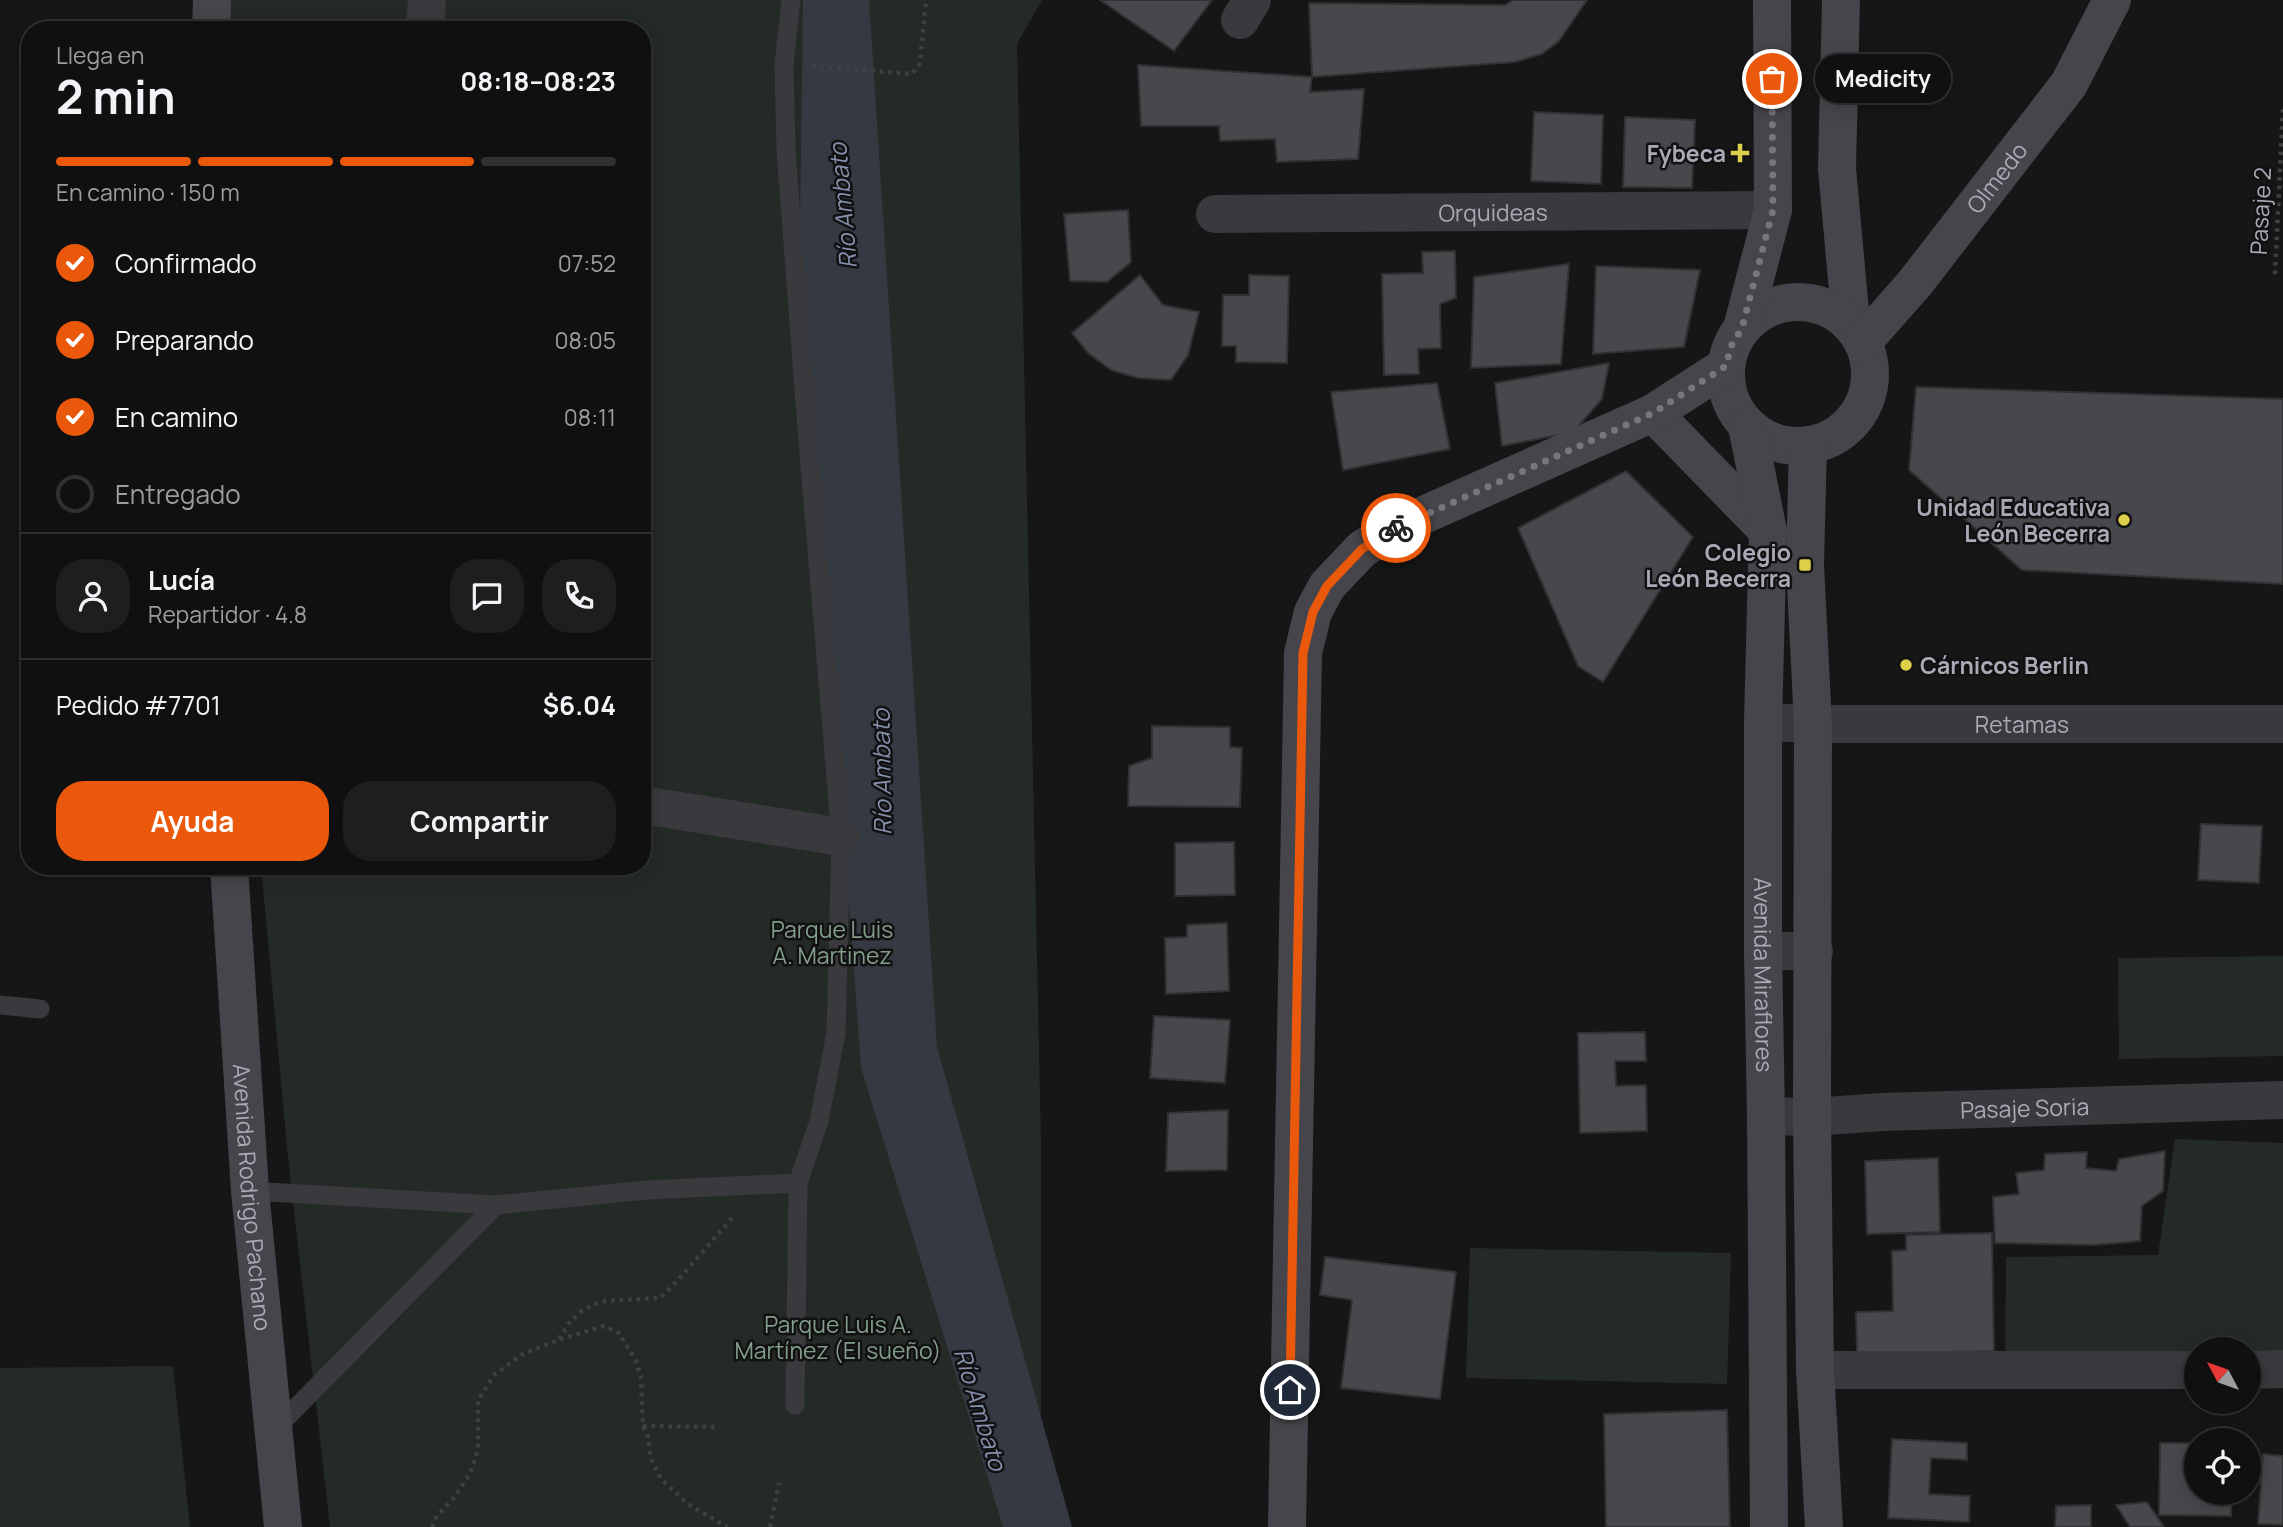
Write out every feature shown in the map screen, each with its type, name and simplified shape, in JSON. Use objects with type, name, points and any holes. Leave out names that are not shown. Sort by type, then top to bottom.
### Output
[{"type":"main road","points":[[211,21],[212,0]]},
{"type":"main road","points":[[1742,328],[1773,210],[1772,0]]},
{"type":"main road","points":[[1841,0],[1837,169],[1857,332],[1870,363],[1870,386],[1862,408],[1848,426],[1829,438],[1808,445],[1786,445],[1765,438],[1747,426],[1734,409],[1727,388],[1726,366],[1731,346],[1742,328],[1757,314],[1774,305],[1794,301],[1814,303],[1857,332]]},
{"type":"main road","name":"Olmedo","points":[[1857,332],[1915,283],[2069,84],[2112,0]]},
{"type":"main road","points":[[1287,1527],[1303,653],[1313,612],[1327,586],[1362,549],[1401,525],[1653,413],[1726,366]]},
{"type":"main road","points":[[1653,413],[1768,531]]},
{"type":"main road","name":"Avenida Miraflores","points":[[1747,426],[1768,531],[1763,722],[1763,951],[1769,1527]]},
{"type":"main road","name":"Avenida Miraflores","points":[[1808,445],[1805,565],[1813,724],[1812,1117],[1815,1370],[1824,1527]]},
{"type":"main road","name":"Avenida Rodrigo Pachano","points":[[230,875],[250,1191],[283,1527]]},
{"type":"street","points":[[426,21],[427,0]]},
{"type":"street","name":"Orquideas","points":[[1215,215],[1773,210]]},
{"type":"street","name":"Retamas","points":[[1763,722],[2281,724]]},
{"type":"street","points":[[651,806],[841,837]]},
{"type":"street","points":[[1763,951],[1814,951]]},
{"type":"street","name":"Pasaje Soria","points":[[1766,1116],[1812,1117],[1882,1112],[2283,1100]]},
{"type":"street","points":[[1815,1370],[2184,1370]]},
{"type":"street","points":[[2261,1370],[2283,1370]]},
{"type":"lane","points":[[791,0],[786,150],[841,837],[836,1033],[819,1121],[799,1183],[795,1405]]},
{"type":"lane","points":[[0,1005],[40,1009]]},
{"type":"lane","points":[[250,1191],[496,1205],[647,1190],[799,1183]]},
{"type":"lane","points":[[273,1431],[496,1205]]},
{"type":"path","points":[[790,65],[912,74],[920,63],[926,0]]},
{"type":"path","name":"Pasaje 2","points":[[2274,274],[2283,108]]},
{"type":"path","points":[[558,1340],[580,1312],[595,1304],[660,1298],[763,1184]]},
{"type":"path","points":[[432,1527],[437,1516],[470,1474],[478,1450],[478,1400],[494,1375],[523,1354],[604,1326],[619,1332],[636,1361],[641,1377],[643,1426],[648,1437],[651,1459],[661,1479],[688,1504],[727,1527]]},
{"type":"path","points":[[643,1426],[719,1427]]},
{"type":"path","points":[[770,1527],[779,1483]]},
{"type":"green space","name":"Parque Luis A. Martinez","points":[[230,0],[1042,0],[1017,44],[1041,1143],[1041,1527],[330,1527],[288,1157],[262,875],[651,875],[651,21],[229,21]]},
{"type":"green space","points":[[2283,956],[2283,1056],[2119,1059],[2118,958]]},
{"type":"green space","points":[[2175,1139],[2283,1143],[2283,1381],[2261,1381],[2261,1337],[2184,1337],[2184,1380],[2005,1380],[2006,1257],[2158,1255]]},
{"type":"green space","points":[[1470,1248],[1731,1253],[1727,1384],[1466,1378]]},
{"type":"green space","points":[[173,1366],[190,1527],[0,1527],[0,1368]]},
{"type":"water","name":"Río Ambato","points":[[803,0],[869,0],[937,1047],[1072,1527],[1003,1527],[861,1068],[800,224]]},
{"type":"building","points":[[1100,0],[1212,0],[1174,51]]},
{"type":"building","points":[[1513,0],[1587,0],[1559,41],[1542,54],[1515,62],[1312,77],[1309,3],[1505,5]]},
{"type":"building","points":[[1138,65],[1312,77],[1310,92],[1364,89],[1358,159],[1277,162],[1275,139],[1220,141],[1219,126],[1141,126]]},
{"type":"building","points":[[1534,112],[1603,115],[1601,184],[1531,181]]},
{"type":"building","points":[[1625,117],[1695,120],[1692,188],[1623,187]]},
{"type":"building","points":[[1128,210],[1131,262],[1107,282],[1070,281],[1064,214]]},
{"type":"building","points":[[1455,251],[1456,298],[1440,304],[1441,348],[1418,349],[1419,374],[1384,375],[1382,274],[1423,273],[1422,252]]},
{"type":"building","points":[[1569,264],[1561,364],[1471,368],[1474,277]]},
{"type":"building","points":[[1596,266],[1700,270],[1684,347],[1593,354]]},
{"type":"building","points":[[1140,275],[1163,305],[1199,312],[1188,355],[1171,380],[1138,378],[1111,370],[1088,353],[1072,333]]},
{"type":"building","points":[[1249,275],[1289,276],[1287,363],[1236,362],[1236,346],[1222,346],[1223,295],[1249,295]]},
{"type":"building","points":[[1609,363],[1602,399],[1573,432],[1502,446],[1495,383]]},
{"type":"building","points":[[1437,383],[1450,449],[1343,470],[1331,392]]},
{"type":"building","name":"Unidad Educativa León Becerra","points":[[1916,387],[2283,399],[2283,584],[2022,570],[1909,470]]},
{"type":"building","points":[[1626,471],[1693,537],[1603,682],[1578,666],[1518,528]]},
{"type":"building","points":[[1152,726],[1230,727],[1230,747],[1242,748],[1240,807],[1128,806],[1129,766],[1152,758]]},
{"type":"building","points":[[2201,824],[2262,826],[2259,883],[2198,880]]},
{"type":"building","points":[[1234,842],[1235,895],[1175,896],[1175,843]]},
{"type":"building","points":[[1227,923],[1229,991],[1166,994],[1165,938],[1187,937],[1187,925]]},
{"type":"building","points":[[1154,1016],[1230,1020],[1225,1083],[1150,1078]]},
{"type":"building","points":[[1645,1032],[1646,1061],[1615,1061],[1616,1086],[1646,1085],[1647,1131],[1580,1133],[1578,1033]]},
{"type":"building","points":[[1228,1110],[1227,1170],[1166,1171],[1168,1113]]},
{"type":"building","points":[[2165,1151],[2163,1191],[2142,1206],[2140,1241],[2094,1245],[1995,1243],[1993,1197],[2019,1194],[2016,1173],[2044,1170],[2045,1154],[2087,1152],[2086,1168],[2116,1171],[2119,1159]]},
{"type":"building","points":[[1938,1158],[1940,1232],[1867,1234],[1865,1161]]},
{"type":"building","points":[[1992,1233],[1994,1351],[1857,1354],[1856,1312],[1893,1311],[1892,1251],[1906,1250],[1906,1235]]},
{"type":"building","points":[[1325,1257],[1456,1272],[1440,1399],[1341,1388],[1352,1300],[1320,1295]]},
{"type":"building","points":[[1727,1410],[1730,1527],[1606,1527],[1604,1414]]},
{"type":"building","points":[[1892,1439],[1967,1443],[1967,1460],[1931,1458],[1929,1494],[1970,1496],[1969,1522],[1888,1518]]},
{"type":"building","points":[[2160,1443],[2184,1443],[2184,1505],[2231,1505],[2231,1516],[2159,1515]]},
{"type":"building","points":[[2263,1454],[2283,1456],[2283,1525],[2258,1524]]},
{"type":"building","points":[[2147,1502],[2164,1527],[2130,1527],[2116,1505]]},
{"type":"building","points":[[2091,1505],[2091,1527],[2055,1527],[2056,1506]]},
{"type":"way so far","points":[[1396,528],[1653,413],[1726,366],[1731,346],[1742,328],[1773,210],[1772,79]]},
{"type":"place","name":"Medicity","points":[[1772,79]]},
{"type":"place","name":"Fybeca","points":[[1740,153]]},
{"type":"place","name":"Unidad Educativa León Becerra","points":[[2124,520]]},
{"type":"place","name":"Colegio León Becerra","points":[[1805,565]]},
{"type":"place","name":"Cárnicos Berlin","points":[[1906,665]]},
{"type":"route","points":[[1290,1390],[1303,653],[1313,612],[1327,586],[1362,549],[1396,528]]},
{"type":"park label","name":"Parque Luis A. Martínez (El sueño)","points":[[838,1337]]}]
